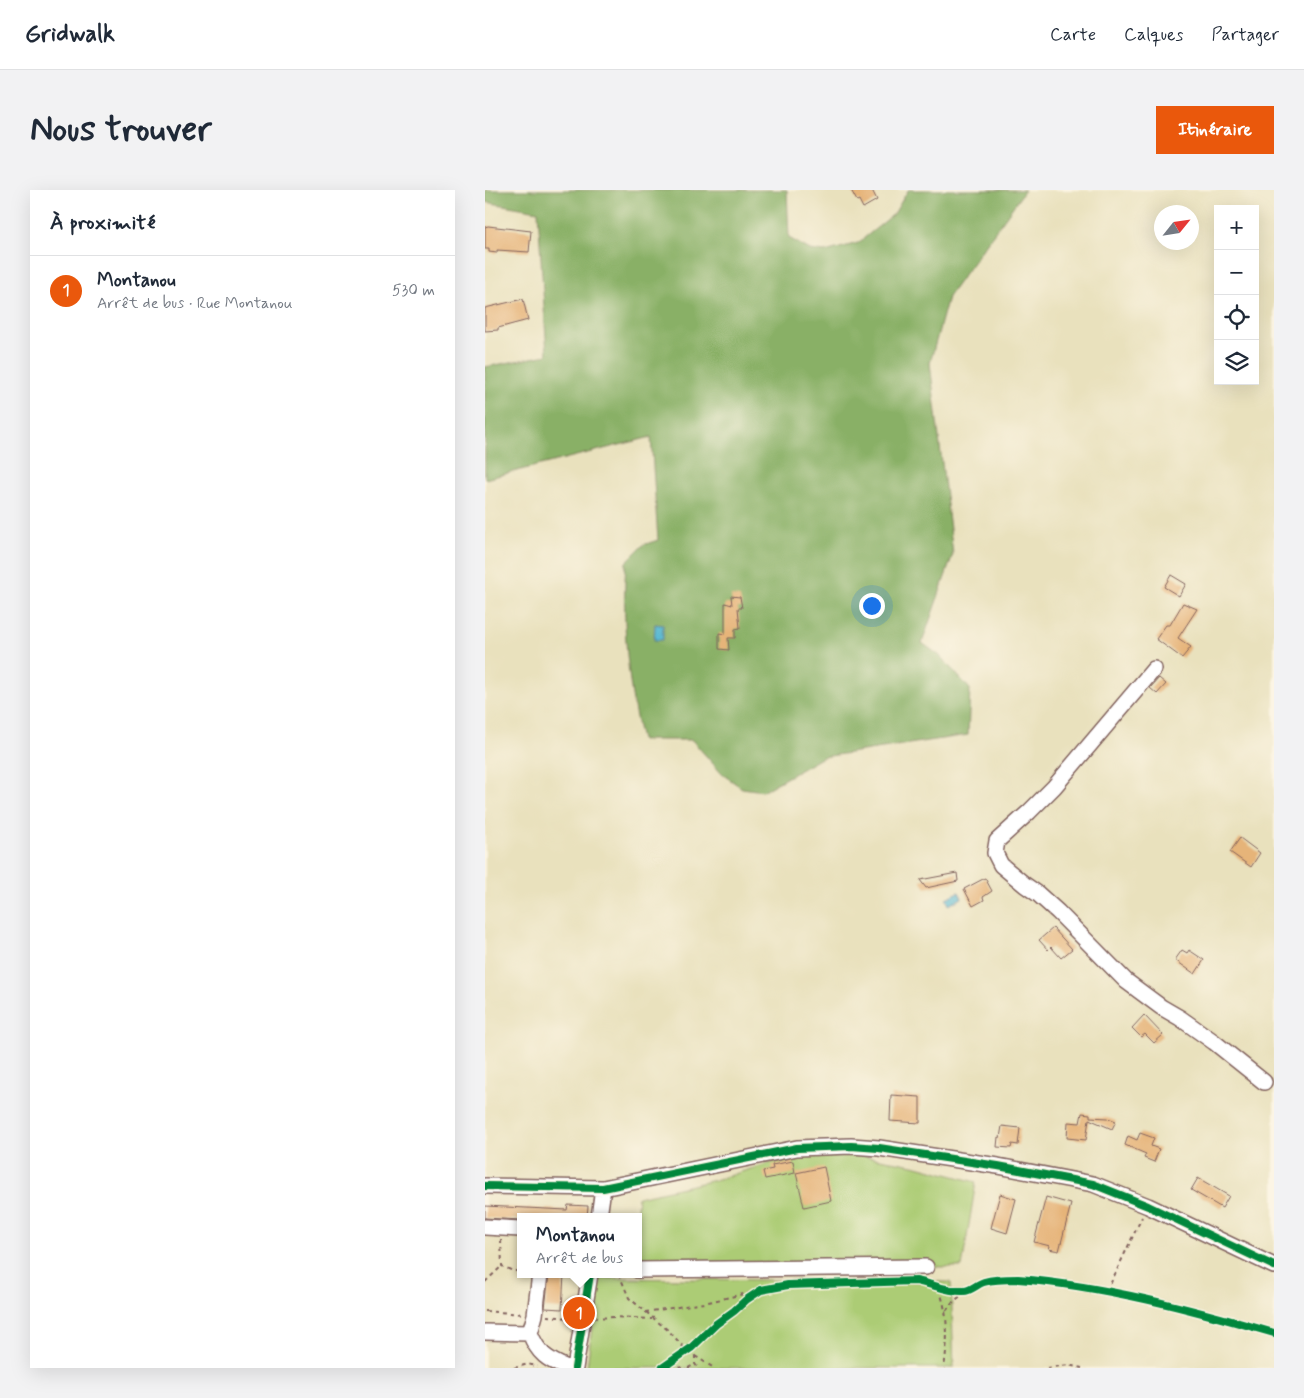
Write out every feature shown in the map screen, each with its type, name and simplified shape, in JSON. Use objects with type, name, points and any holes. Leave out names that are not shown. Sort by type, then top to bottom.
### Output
[{"type":"street","points":[[1153,669],[1054,787],[997,841],[995,846],[996,857],[1001,865],[1058,912],[1126,981],[1161,1008],[1180,1018],[1214,1042],[1264,1082]]},
{"type":"street","points":[[485,1186],[603,1188],[797,1148],[851,1146],[879,1148],[998,1166],[1093,1184],[1148,1206],[1274,1266]]},
{"type":"street","points":[[600,1213],[603,1188]]},
{"type":"street","points":[[485,1226],[517,1229]]},
{"type":"street","points":[[642,1270],[926,1267]]},
{"type":"street","points":[[540,1278],[535,1315],[530,1333],[541,1352],[549,1360],[567,1368]]},
{"type":"street","points":[[575,1368],[589,1278]]},
{"type":"street","points":[[485,1332],[530,1333]]},
{"type":"path","points":[[1107,1291],[1148,1206]]},
{"type":"path","points":[[485,1282],[502,1266],[501,1228]]},
{"type":"path","points":[[502,1266],[517,1271]]},
{"type":"path","points":[[621,1278],[629,1298],[652,1319],[691,1347],[695,1356],[695,1364],[698,1368]]},
{"type":"path","points":[[936,1286],[948,1290]]},
{"type":"path","points":[[936,1286],[945,1312],[947,1328],[944,1368]]},
{"type":"path","points":[[645,1312],[704,1303],[773,1288]]},
{"type":"path","points":[[740,1305],[761,1290]]},
{"type":"path","points":[[945,1312],[954,1301],[969,1290]]},
{"type":"path","points":[[957,1291],[969,1290]]},
{"type":"path","points":[[1097,1290],[1116,1294]]},
{"type":"path","points":[[485,1311],[583,1320],[615,1317],[652,1319]]},
{"type":"path","points":[[679,1357],[691,1347]]},
{"type":"path","points":[[695,1356],[714,1368]]},
{"type":"path","points":[[514,1368],[528,1364],[540,1368]]},
{"type":"path","points":[[678,1368],[682,1366],[687,1368],[695,1364]]},
{"type":"path","points":[[1047,1368],[1068,1365],[1082,1368]]},
{"type":"green space","points":[[485,190],[787,190],[789,238],[810,250],[825,252],[858,243],[894,214],[908,190],[1025,190],[948,297],[930,363],[953,554],[922,643],[939,655],[970,689],[968,735],[823,757],[763,791],[742,788],[722,774],[692,740],[641,740],[629,674],[625,629],[625,584],[626,562],[643,545],[658,540],[651,437],[485,479],[485,367],[547,355],[538,211],[485,202]]},
{"type":"green space","points":[[799,1154],[858,1155],[913,1165],[976,1182],[962,1267],[642,1265],[642,1213],[636,1213],[638,1197],[715,1180]]},
{"type":"green space","points":[[598,1278],[951,1282],[954,1368],[587,1368]]},
{"type":"water","points":[[655,624],[663,625],[663,640],[654,640]]},
{"type":"water","points":[[959,892],[962,898],[949,905],[946,898]]},
{"type":"building","points":[[851,190],[872,190],[877,200],[863,208]]},
{"type":"building","points":[[485,227],[531,231],[529,252],[497,250],[497,253],[489,252],[489,249],[485,249]]},
{"type":"building","points":[[523,299],[528,320],[498,328],[498,330],[485,331],[485,308]]},
{"type":"building","points":[[1171,575],[1186,584],[1179,596],[1164,587]]},
{"type":"building","points":[[731,596],[740,597],[742,608],[738,608],[740,628],[735,629],[735,638],[728,638],[729,650],[719,649],[719,633],[725,634],[725,603],[732,605]]},
{"type":"building","points":[[1183,603],[1197,609],[1178,638],[1191,647],[1182,658],[1156,639],[1166,625],[1170,625]]},
{"type":"building","points":[[1159,678],[1166,684],[1157,694],[1150,688]]},
{"type":"building","points":[[1240,838],[1260,853],[1251,867],[1230,852]]},
{"type":"building","points":[[957,873],[958,881],[926,888],[920,880]]},
{"type":"building","points":[[985,878],[992,891],[983,897],[984,900],[973,906],[964,889]]},
{"type":"building","points":[[1053,928],[1072,949],[1061,958],[1051,947],[1048,950],[1039,940]]},
{"type":"building","points":[[1182,950],[1187,953],[1189,950],[1204,960],[1195,974],[1175,960]]},
{"type":"building","points":[[1144,1015],[1163,1035],[1154,1043],[1145,1034],[1141,1037],[1132,1028]]},
{"type":"building","points":[[891,1095],[920,1097],[920,1123],[890,1121]]},
{"type":"building","points":[[1082,1113],[1090,1114],[1090,1117],[1108,1118],[1116,1121],[1112,1129],[1089,1119],[1086,1140],[1067,1138],[1068,1122],[1080,1123]]},
{"type":"building","points":[[1002,1126],[1020,1128],[1018,1145],[1012,1144],[1011,1148],[997,1147]]},
{"type":"building","points":[[1140,1133],[1154,1138],[1151,1146],[1159,1149],[1154,1162],[1144,1158],[1146,1154],[1125,1145],[1128,1136],[1137,1140]]},
{"type":"building","points":[[793,1161],[795,1173],[765,1179],[763,1171],[773,1169],[772,1165]]},
{"type":"building","points":[[824,1167],[831,1201],[804,1207],[796,1173]]},
{"type":"building","points":[[1198,1178],[1229,1196],[1222,1208],[1191,1190]]},
{"type":"building","points":[[1000,1194],[1016,1199],[1007,1233],[991,1228]]},
{"type":"building","points":[[1046,1197],[1071,1204],[1059,1251],[1049,1249],[1050,1246],[1034,1242]]},
{"type":"building","points":[[568,1205],[588,1206],[587,1213],[517,1213],[517,1220],[485,1218],[485,1206],[567,1210]]},
{"type":"building","points":[[549,1278],[564,1278],[562,1309],[545,1308]]},
{"type":"cycle path","points":[[485,1186],[603,1188],[797,1148],[851,1146],[879,1148],[998,1166],[1093,1184],[1148,1206],[1274,1266]]},
{"type":"cycle path","points":[[575,1368],[589,1278]]},
{"type":"cycle path","points":[[662,1368],[691,1348],[716,1324],[761,1290],[788,1285],[916,1281],[946,1289],[964,1291],[981,1283],[1001,1279],[1051,1282],[1179,1307],[1274,1333]]},
{"type":"place","name":"Montanou","points":[[579,1313]]}]
